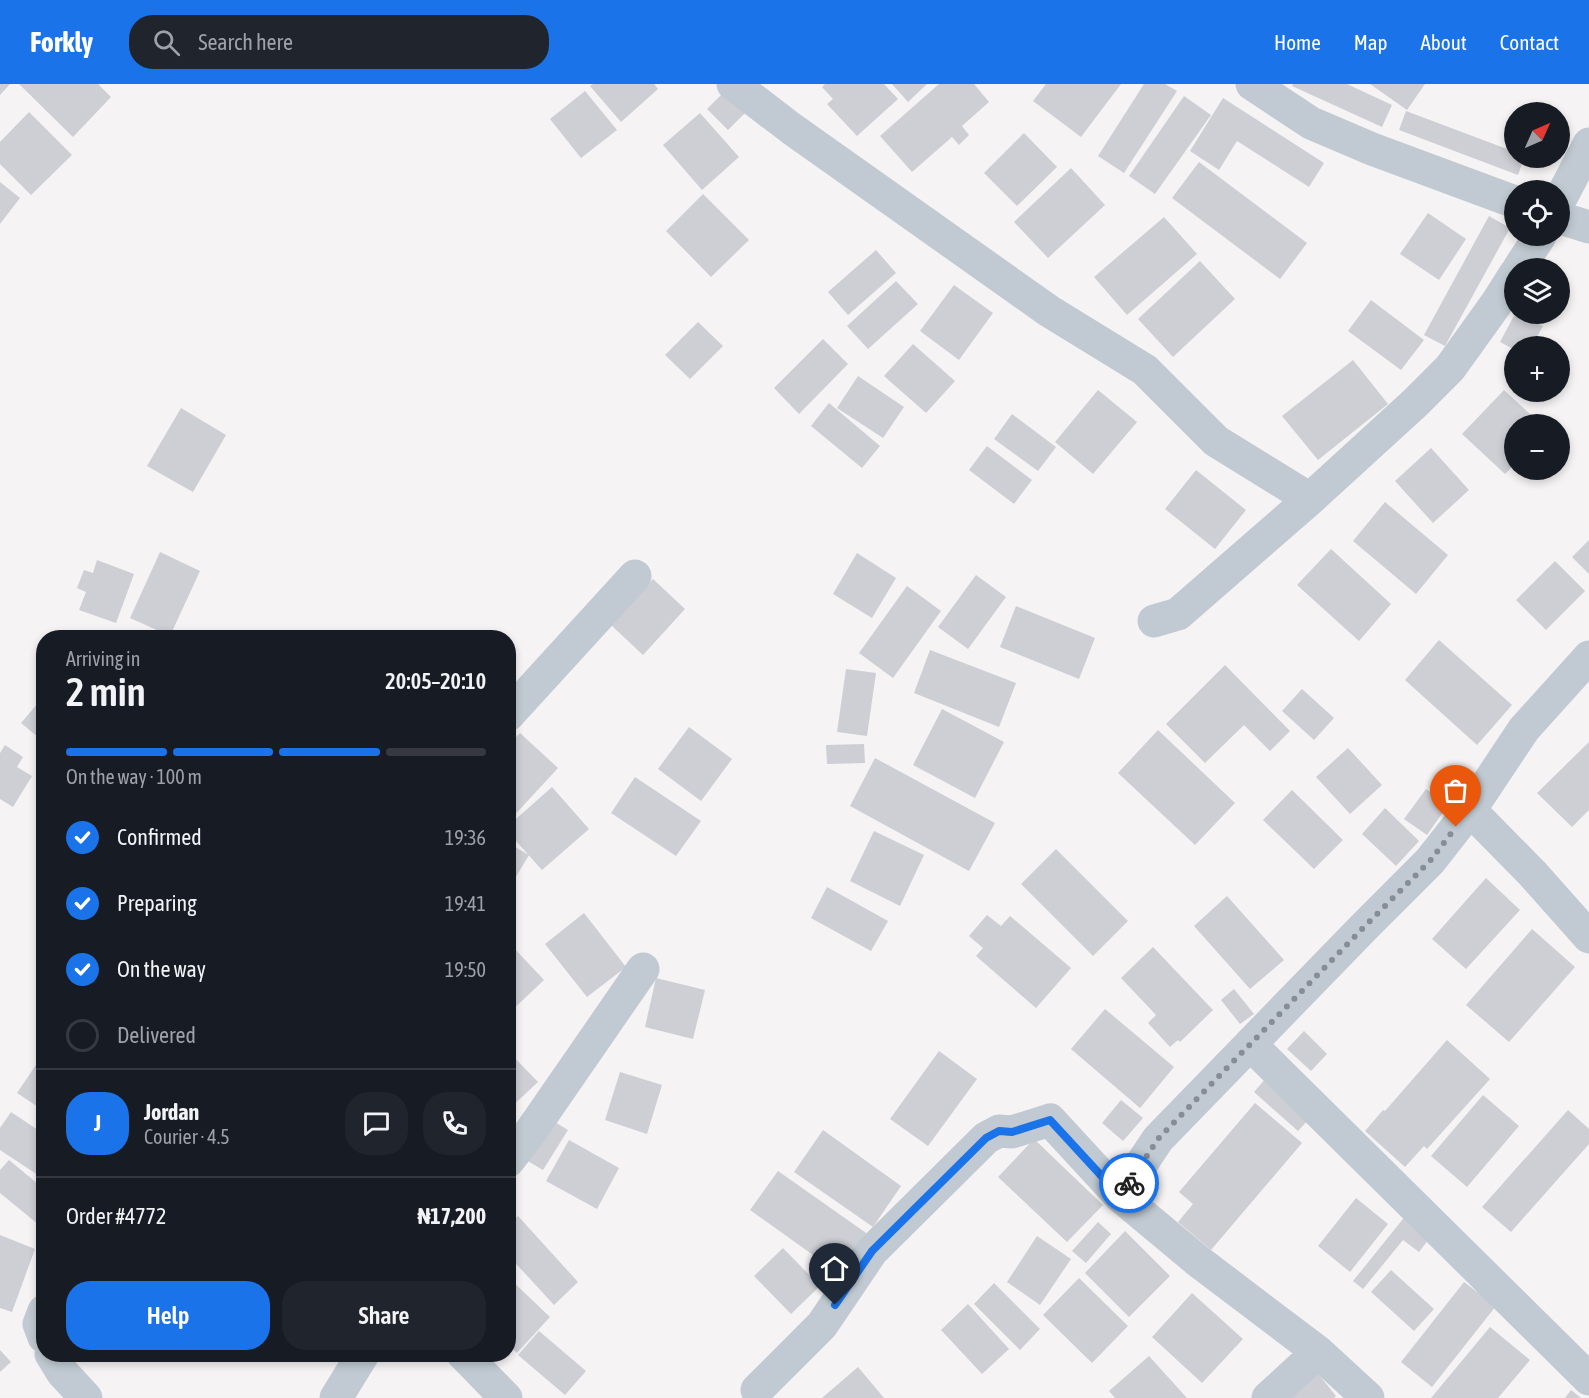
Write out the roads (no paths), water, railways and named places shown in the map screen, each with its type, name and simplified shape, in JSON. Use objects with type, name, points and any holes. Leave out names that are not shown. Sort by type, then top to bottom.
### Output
[{"type":"street","points":[[733,84],[1049,311],[1145,370],[1216,441],[1310,499]]},
{"type":"street","points":[[1258,86],[1311,123],[1504,198]]},
{"type":"street","points":[[1570,181],[1589,144]]},
{"type":"street","points":[[1570,222],[1589,227]]},
{"type":"street","points":[[1154,621],[1178,614],[1415,404],[1450,368],[1504,291]]},
{"type":"street","points":[[516,706],[635,576]]},
{"type":"street","points":[[1120,1196],[1158,1139],[1430,861],[1470,810],[1524,729],[1589,657]]},
{"type":"street","points":[[1470,810],[1532,873],[1589,937]]},
{"type":"street","points":[[516,1151],[644,969]]},
{"type":"street","points":[[1250,1044],[1589,1379]]},
{"type":"street","points":[[758,1390],[822,1325],[872,1251],[986,1138],[999,1131],[1012,1132],[1050,1120],[1120,1196],[1198,1261],[1318,1352],[1368,1398]]},
{"type":"street","points":[[1268,1398],[1318,1352]]},
{"type":"street","points":[[56,1362],[86,1398]]},
{"type":"street","points":[[336,1398],[358,1362]]},
{"type":"street","points":[[471,1362],[506,1398]]}]
